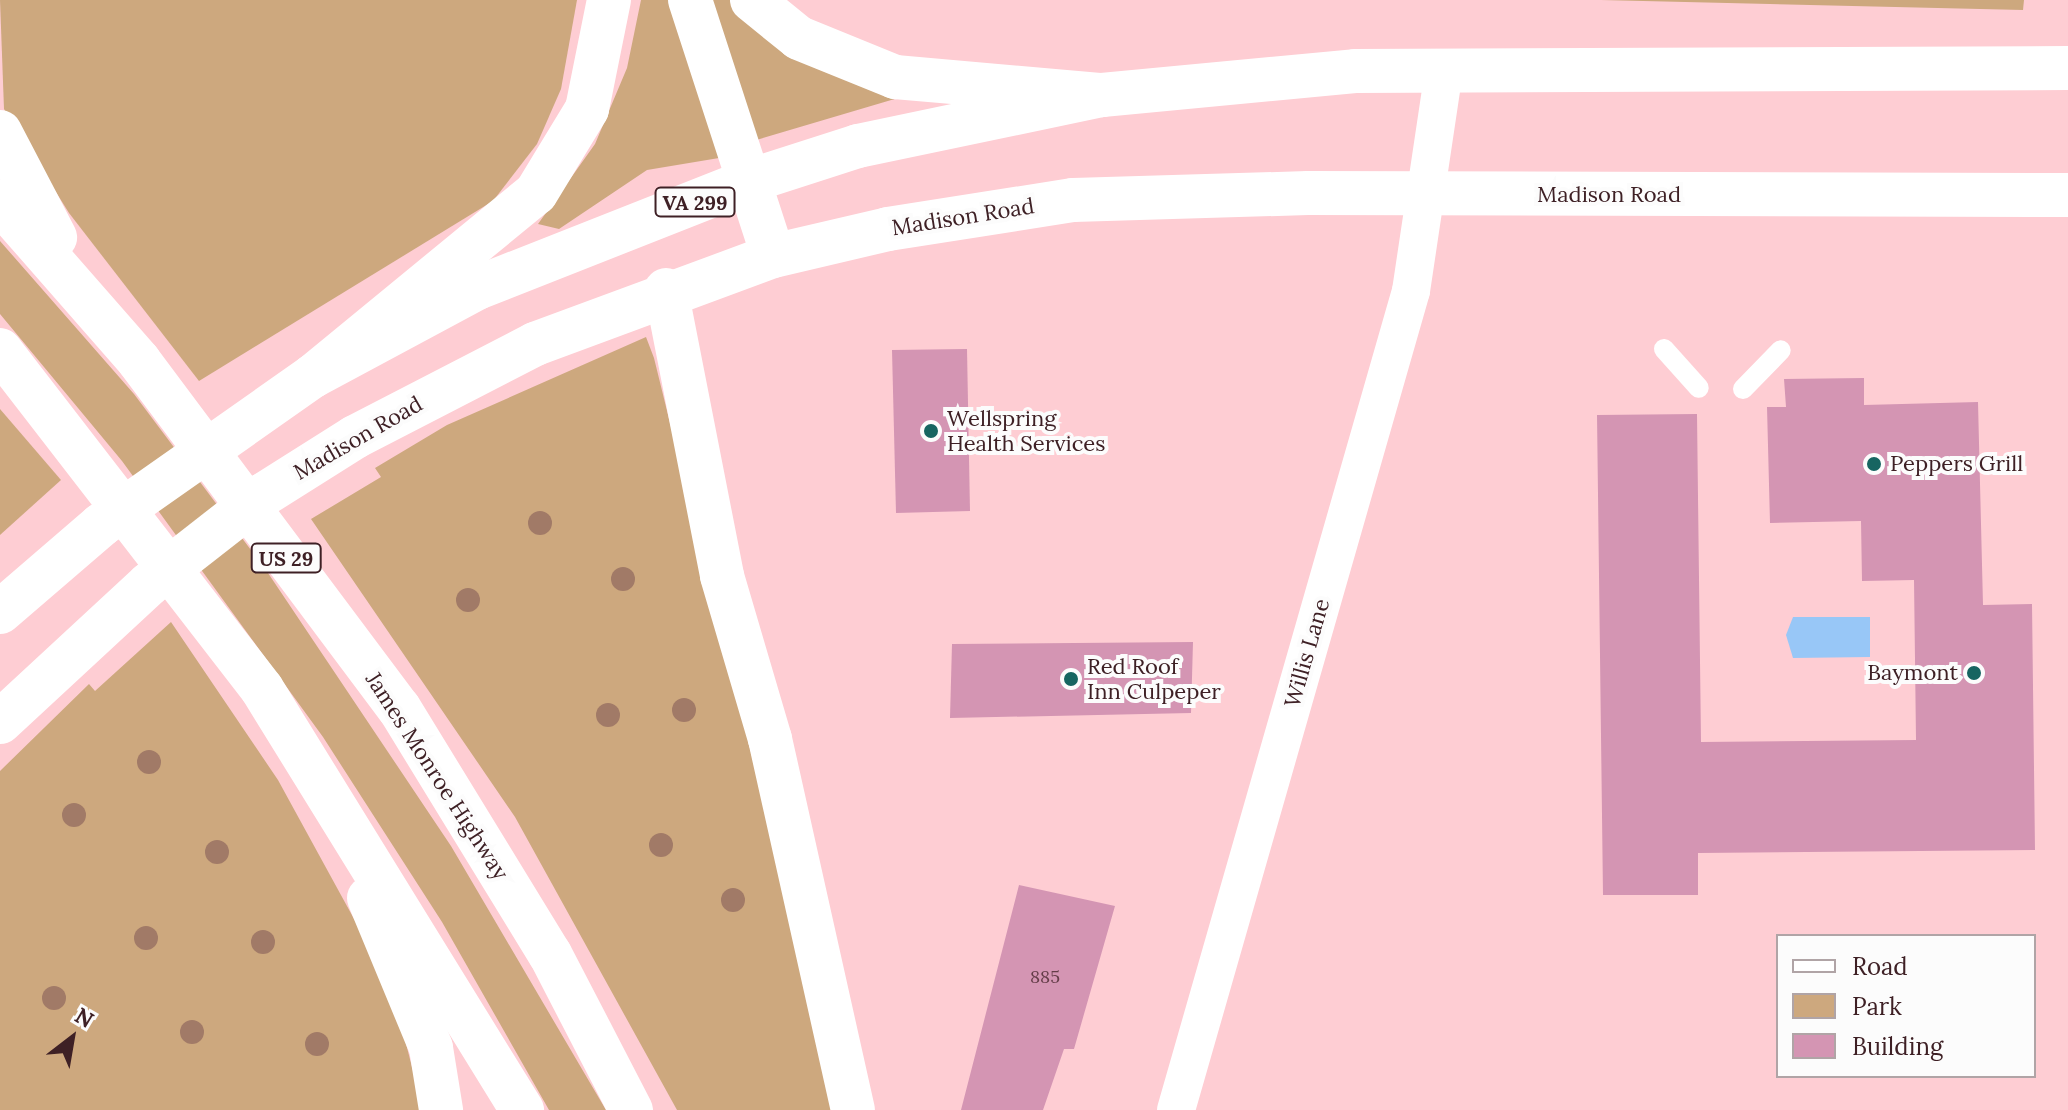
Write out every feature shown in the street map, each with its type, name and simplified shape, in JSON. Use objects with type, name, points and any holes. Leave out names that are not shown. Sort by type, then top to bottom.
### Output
[{"type":"main road","points":[[313,376],[536,193],[587,109],[609,0]]},
{"type":"main road","points":[[690,0],[746,182],[773,256]]},
{"type":"main road","points":[[752,0],[813,45],[895,77],[1102,95],[1244,78],[1444,71],[2068,68]]},
{"type":"main road","name":"VA 299","points":[[6,605],[217,438],[313,376],[477,288],[746,182],[858,146],[1102,95]]},
{"type":"main road","points":[[0,132],[94,309]]},
{"type":"main road","name":"Madison Road","points":[[0,722],[65,655],[263,495],[355,437],[535,344],[666,290],[773,256],[888,229],[1073,200],[1430,195],[2068,195]]},
{"type":"main road","name":"James Monroe Highway","points":[[0,202],[94,309],[399,708],[550,954],[631,1110]]},
{"type":"main road","points":[[666,290],[718,561],[774,754],[853,1110]]},
{"type":"main road","points":[[0,350],[262,689],[522,1110]]},
{"type":"main road","points":[[262,689],[404,976],[431,1048],[441,1110]]},
{"type":"street","name":"Willis Lane","points":[[1176,1110],[1411,291],[1430,195],[1444,71]]},
{"type":"lane","points":[[1664,349],[1699,388]]},
{"type":"lane","points":[[1743,389],[1781,350]]},
{"type":"green space","points":[[0,0],[577,0],[561,89],[537,144],[493,201],[199,381],[69,213],[4,109]]},
{"type":"green space","points":[[641,0],[675,0],[719,158],[647,170],[559,229],[538,224],[595,144],[627,68]]},
{"type":"green space","points":[[709,0],[730,0],[751,21],[925,90],[753,141]]},
{"type":"green space","points":[[1601,0],[2024,0],[2023,10]]},
{"type":"green space","points":[[0,241],[134,394],[266,570],[451,846],[606,1110],[549,1110],[442,922],[323,737],[122,461],[0,314]]},
{"type":"green space","points":[[646,337],[654,358],[839,1110],[677,1110],[515,817],[311,519],[381,477],[375,468],[447,425]]},
{"type":"green space","points":[[0,409],[61,480],[0,535]]},
{"type":"green space","points":[[171,622],[278,780],[359,928],[402,1028],[423,1110],[0,1110],[0,771],[89,684],[95,691]]},
{"type":"water","points":[[1793,617],[1870,617],[1870,657],[1793,658],[1786,635]]},
{"type":"building","name":"Wellspring Health Services","points":[[967,349],[970,511],[896,513],[892,350]]},
{"type":"building","name":"Baymont","points":[[1864,378],[1864,405],[1978,402],[1983,605],[2032,604],[2035,850],[1698,853],[1698,895],[1603,895],[1597,415],[1697,414],[1701,742],[1916,740],[1914,580],[1862,581],[1861,521],[1770,523],[1767,407],[1786,407],[1784,379]]},
{"type":"building","name":"Red Roof Inn Culpeper","points":[[1193,642],[1191,713],[950,718],[952,644]]},
{"type":"building","points":[[1019,885],[1115,906],[1074,1049],[1064,1049],[1043,1110],[961,1110]]},
{"type":"place","name":"Wellspring Health Services","points":[[931,431]]},
{"type":"place","name":"Peppers Grill","points":[[1874,464]]},
{"type":"place","name":"Baymont","points":[[1974,673]]},
{"type":"place","name":"Red Roof Inn Culpeper","points":[[1071,679]]}]
